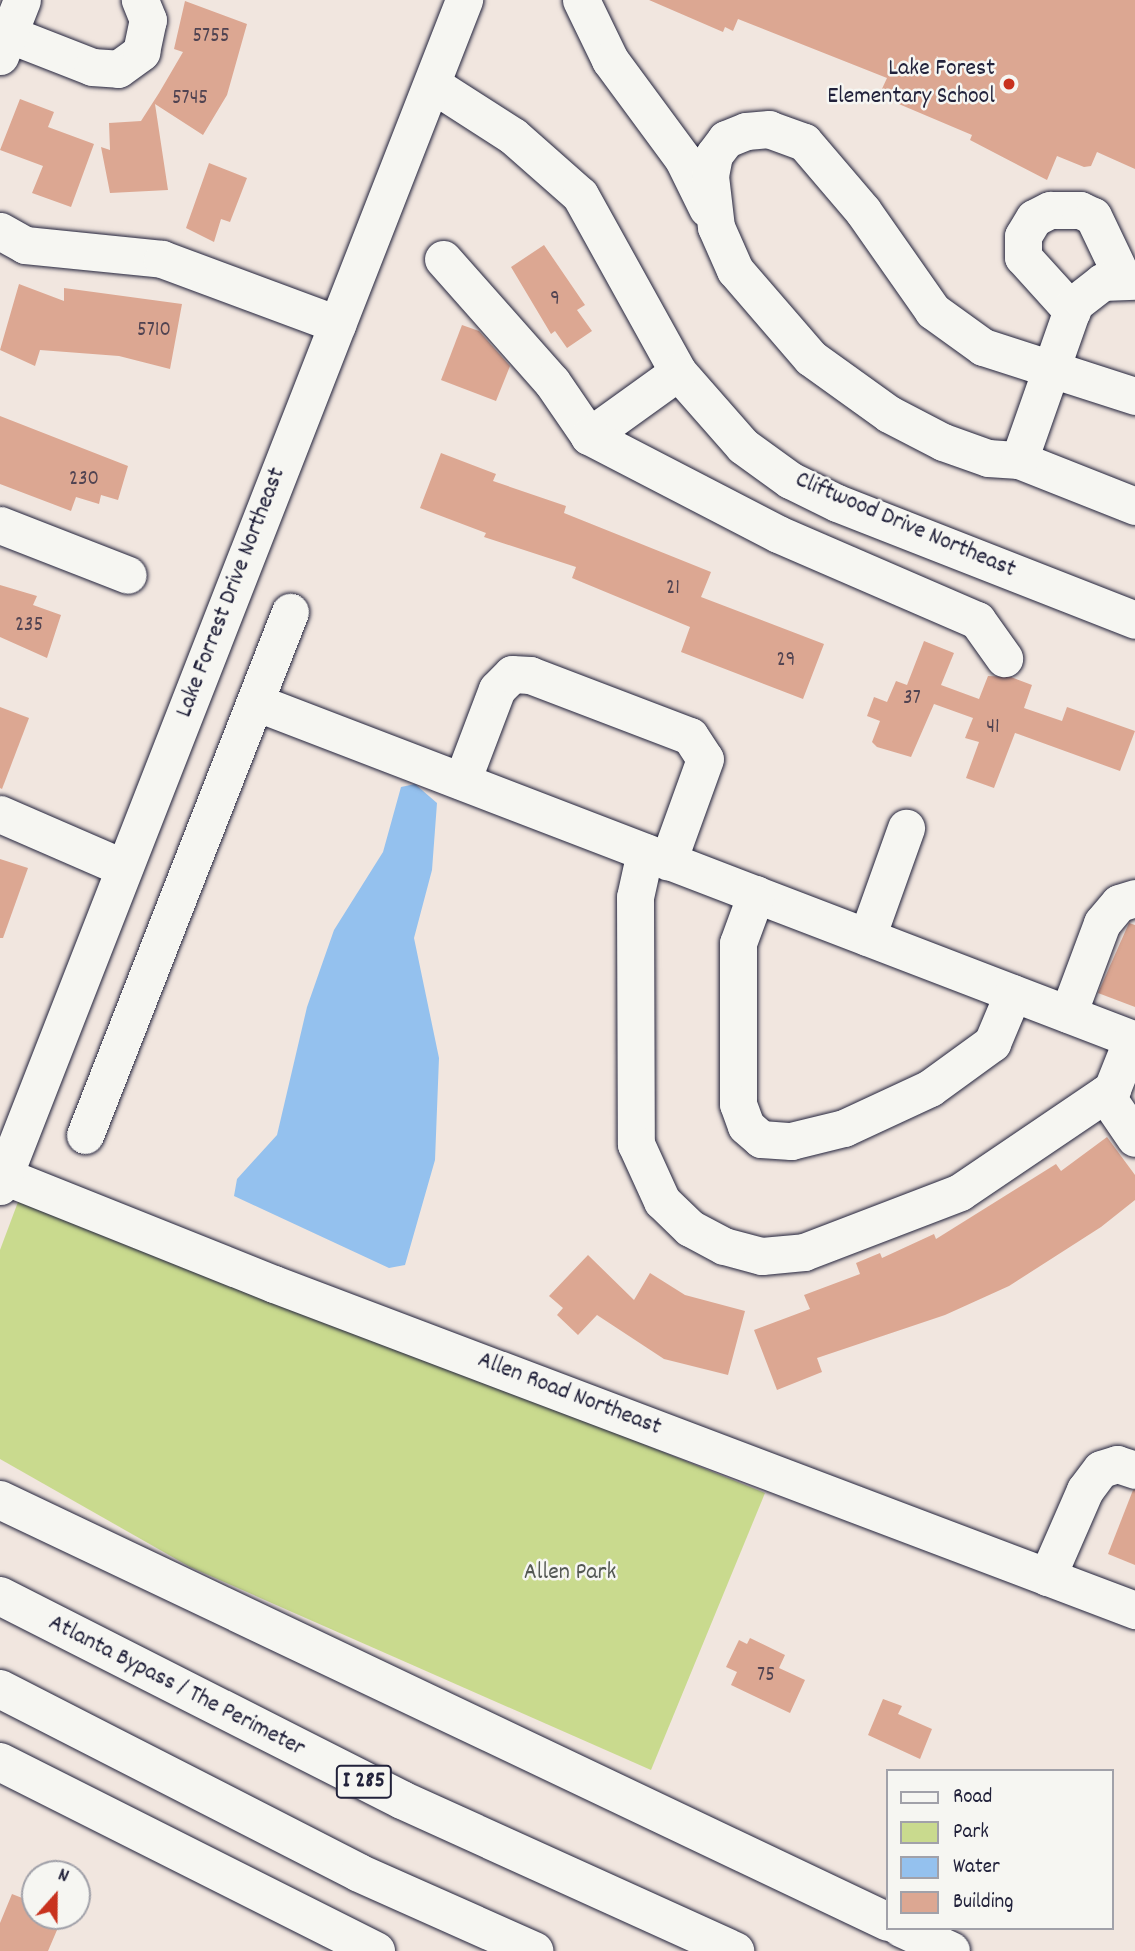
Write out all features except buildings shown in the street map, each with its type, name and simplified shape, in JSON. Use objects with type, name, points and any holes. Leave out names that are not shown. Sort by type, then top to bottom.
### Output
[{"type":"highway","points":[[0,1500],[886,1921]]},
{"type":"highway","name":"Atlanta Bypass / The Perimeter","points":[[0,1596],[379,1789],[736,1951]]},
{"type":"highway","points":[[0,1689],[359,1873],[534,1951]]},
{"type":"highway","points":[[0,1762],[376,1951]]},
{"type":"highway","points":[[905,1930],[951,1951]]},
{"type":"street","points":[[22,0],[4,45],[92,68],[118,69],[141,52],[148,20],[140,0]]},
{"type":"street","name":"Lake Forrest Drive Northeast","points":[[3,1174],[464,0]]},
{"type":"street","points":[[581,0],[610,60],[683,159],[736,270],[811,358],[889,414],[943,442],[988,458],[1018,460],[1135,506]]},
{"type":"street","name":"Cliftwood Drive Northeast","points":[[432,84],[513,136],[580,195],[678,372],[743,446],[790,480],[1135,620]]},
{"type":"street","points":[[716,227],[710,176],[714,155],[726,139],[769,129],[804,142],[863,211],[933,311],[984,347],[1135,396]]},
{"type":"street","points":[[1018,460],[1072,311],[1102,282],[1130,281],[1093,216],[1080,209],[1050,209],[1034,218],[1023,236],[1023,257],[1072,311]]},
{"type":"street","points":[[0,231],[25,245],[162,259],[337,324]]},
{"type":"street","points":[[443,259],[552,382],[589,436],[778,534],[977,621],[1004,658]]},
{"type":"street","points":[[589,436],[678,372]]},
{"type":"street","points":[[0,525],[128,575]]},
{"type":"street","points":[[85,1135],[290,612]]},
{"type":"street","points":[[255,702],[462,781],[657,856],[755,894],[1068,1014],[1133,1040],[1118,1079],[1105,1094],[980,1180],[888,1224],[782,1256],[742,1252],[706,1238],[662,1201],[636,1144],[635,897],[657,856],[705,759],[690,736],[530,675],[512,674],[497,689],[462,781]]},
{"type":"street","points":[[0,814],[124,868]]},
{"type":"street","points":[[867,937],[906,828]]},
{"type":"street","points":[[755,894],[738,943],[738,1104],[746,1126],[761,1139],[790,1141],[844,1128],[930,1088],[992,1043],[1013,993]]},
{"type":"street","points":[[1068,1014],[1102,923],[1119,903],[1135,898]]},
{"type":"street","points":[[1105,1094],[1135,1138]]},
{"type":"street","name":"Allen Road Northeast","points":[[3,1174],[274,1284],[1135,1610]]},
{"type":"street","points":[[1047,1577],[1085,1490],[1101,1469],[1117,1464],[1135,1470]]},
{"type":"green space","name":"Allen Park","points":[[21,1194],[765,1493],[651,1770],[190,1567],[0,1459],[0,1250]]},
{"type":"water","points":[[415,784],[437,803],[432,870],[414,938],[439,1058],[435,1160],[405,1265],[389,1268],[234,1196],[237,1179],[277,1135],[307,1007],[334,930],[383,852],[401,787]]},
{"type":"place","name":"Lake Forest Elementary School","points":[[1009,84]]}]
